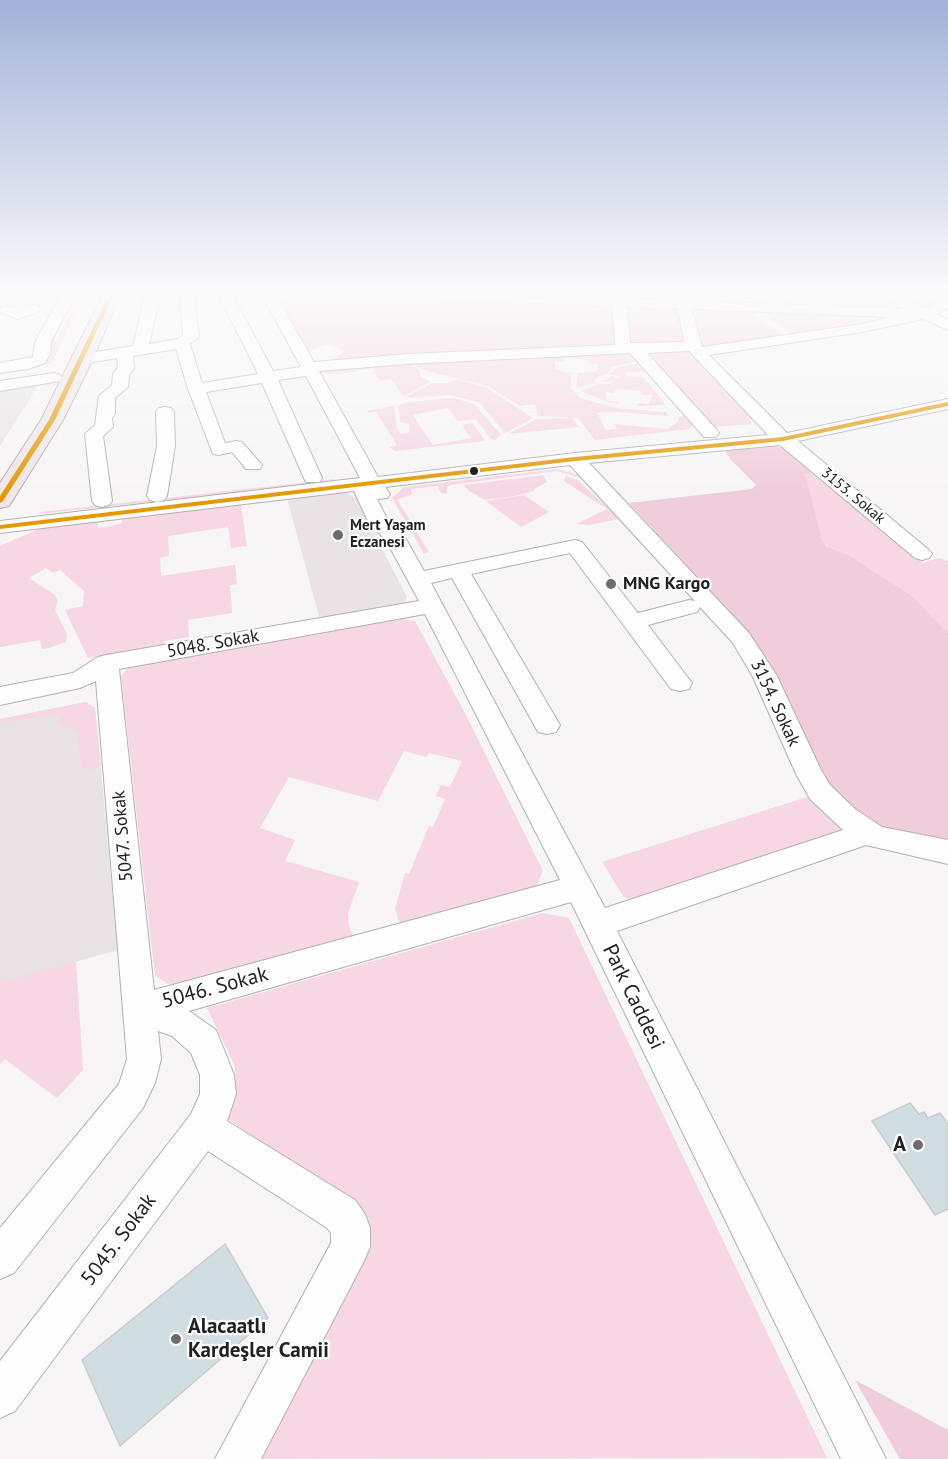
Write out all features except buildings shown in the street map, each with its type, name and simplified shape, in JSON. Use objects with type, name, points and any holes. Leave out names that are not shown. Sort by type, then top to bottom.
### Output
[{"type":"main road","points":[[0,469],[32,419],[64,358]]},
{"type":"main road","points":[[0,501],[52,420],[83,359]]},
{"type":"street","points":[[0,368],[28,364],[40,358]]},
{"type":"street","points":[[83,359],[89,358]]},
{"type":"street","points":[[102,501],[94,434],[104,427],[102,418],[106,414],[107,396],[120,387],[121,374],[130,358]]},
{"type":"street","points":[[187,358],[219,450],[236,446],[253,465]]},
{"type":"street","points":[[258,358],[312,478]]},
{"type":"street","name":"Park Caddesi","points":[[304,358],[366,480],[377,519],[396,539],[579,887],[864,1459]]},
{"type":"street","points":[[196,389],[354,362],[431,358]]},
{"type":"street","points":[[638,358],[710,433]]},
{"type":"street","name":"3153. Sokak","points":[[704,358],[777,434],[922,554]]},
{"type":"street","points":[[0,386],[54,378]]},
{"type":"street","points":[[0,526],[366,480],[710,433],[777,434],[948,392]]},
{"type":"street","points":[[0,513],[312,478],[366,480],[575,459],[777,434],[948,404]]},
{"type":"street","points":[[157,496],[166,446],[165,412]]},
{"type":"street","name":"3154. Sokak","points":[[575,459],[741,638],[765,676],[814,783],[836,808],[868,833],[889,842],[948,852]]},
{"type":"street","name":"5048. Sokak","points":[[0,696],[80,680],[106,663],[425,592],[458,570],[575,546],[632,622]]},
{"type":"street","points":[[458,570],[547,724]]},
{"type":"street","points":[[680,683],[632,622],[689,607]]},
{"type":"street","name":"5047. Sokak","points":[[106,663],[140,1009]]},
{"type":"street","points":[[597,924],[868,833]]},
{"type":"street","name":"5046. Sokak","points":[[0,1259],[131,1096],[138,1083],[144,1059],[140,1009],[579,887]]},
{"type":"street","name":"5045. Sokak","points":[[0,1396],[204,1127],[213,1112],[218,1094],[217,1075],[204,1042],[195,1032],[171,1018],[140,1009]]},
{"type":"street","points":[[204,1127],[342,1215],[351,1228],[350,1247],[237,1459]]},
{"type":"shaded area","points":[[44,358],[54,358],[51,364],[38,364]]},
{"type":"shaded area","points":[[335,358],[392,358],[342,361]]},
{"type":"shaded area","points":[[498,358],[566,358],[562,362],[555,361],[555,369],[572,373],[570,387],[580,398],[616,408],[666,412],[668,416],[616,412],[597,413],[606,430],[617,429],[614,424],[667,429],[677,423],[679,417],[683,416],[682,412],[693,425],[689,429],[595,440],[578,418],[538,416],[535,404],[520,406],[488,386],[423,370],[416,366],[419,365],[416,363]]},
{"type":"shaded area","points":[[567,358],[636,358],[638,361],[612,367],[607,374],[595,378],[595,383],[578,387],[576,385],[578,373],[595,372],[598,368],[598,364],[589,363],[587,360]]},
{"type":"shaded area","points":[[650,358],[697,358],[750,412],[751,424],[714,427]]},
{"type":"shaded area","points":[[406,362],[420,371],[420,376],[430,382],[404,396],[391,379],[380,381],[372,368],[339,374],[321,374],[320,371]]},
{"type":"shaded area","points":[[639,363],[647,372],[626,372],[626,376],[643,377],[664,402],[664,405],[638,406],[638,403],[649,404],[652,395],[642,395],[640,391],[617,389],[613,393],[606,392],[607,401],[618,402],[618,404],[607,402],[581,391],[599,384],[611,384],[613,382],[599,382],[613,376],[618,379],[620,376],[610,374],[616,368]]},
{"type":"shaded area","points":[[458,379],[487,388],[533,418],[505,433],[479,402],[449,395],[410,398],[407,396],[432,383],[447,383]]},
{"type":"shaded area","points":[[38,385],[30,399],[0,446],[0,390]]},
{"type":"shaded area","points":[[454,398],[474,404],[501,435],[495,440],[491,439],[475,419],[458,421],[448,408],[413,415],[433,445],[471,438],[462,425],[473,423],[485,441],[395,451],[389,447],[397,445],[376,412],[368,413],[367,411],[394,406],[397,428],[401,434],[410,432],[409,424],[400,422],[398,406],[408,402]]},
{"type":"shaded area","points":[[572,418],[579,427],[508,434],[537,419]]},
{"type":"shaded area","points":[[768,445],[785,448],[815,471],[805,474],[822,539],[826,546],[849,555],[912,596],[948,633],[948,844],[891,834],[853,811],[827,786],[760,655],[706,586],[629,503],[752,489],[756,485],[732,461],[722,447]]},
{"type":"shaded area","points":[[558,469],[582,476],[610,505],[580,478],[557,471],[450,485],[447,487],[447,494],[441,493],[438,486],[411,489],[412,495],[397,499],[429,552],[424,554],[392,498],[404,487]]},
{"type":"shaded area","points":[[815,471],[923,563],[939,558],[948,561],[948,633],[912,596],[849,555],[827,546],[822,539],[805,474]]},
{"type":"shaded area","points":[[543,475],[547,482],[534,491],[485,500],[469,491],[464,485]]},
{"type":"shaded area","points":[[566,476],[578,480],[619,519],[589,525],[577,524],[607,509],[564,481]]},
{"type":"shaded area","points":[[335,479],[335,482],[38,514],[41,512]]},
{"type":"shaded area","points":[[344,492],[356,498],[407,597],[405,603],[398,606],[320,620],[287,498]]},
{"type":"shaded area","points":[[524,495],[549,512],[521,527],[486,501]]},
{"type":"shaded area","points":[[241,505],[247,546],[231,548],[228,527],[168,536],[169,556],[160,558],[161,576],[235,565],[237,584],[230,585],[232,613],[188,620],[189,637],[164,641],[164,645],[88,658],[65,610],[83,606],[84,591],[60,570],[53,573],[46,568],[29,578],[55,595],[58,601],[55,610],[67,634],[66,642],[42,649],[40,640],[0,647],[0,546],[43,527],[98,521],[98,528],[122,523],[122,518]]},
{"type":"shaded area","points":[[403,619],[415,621],[465,713],[543,871],[535,889],[400,925],[395,909],[405,873],[409,874],[429,826],[433,827],[445,799],[436,796],[441,785],[450,787],[462,761],[429,753],[426,757],[404,751],[378,801],[289,777],[260,828],[295,840],[285,861],[359,882],[348,913],[349,926],[354,938],[174,987],[155,976],[121,676],[130,666]]},
{"type":"shaded area","points":[[86,702],[95,708],[118,950],[0,983],[0,719]]},
{"type":"shaded area","points":[[86,702],[95,708],[101,766],[88,770],[81,766],[77,732],[60,724],[58,714],[1,723],[1,719]]},
{"type":"shaded area","points":[[811,790],[842,826],[840,833],[633,900],[624,897],[602,862],[807,797]]},
{"type":"shaded area","points":[[543,913],[569,918],[827,1458],[253,1459],[355,1209],[225,1117],[236,1097],[235,1066],[207,1008]]},
{"type":"shaded area","points":[[76,961],[83,1070],[57,1098],[5,1059],[0,1064],[0,983]]},
{"type":"shaded area","points":[[855,1380],[948,1430],[948,1459],[900,1459]]},
{"type":"transit line","points":[[0,501],[52,420],[82,358]]},
{"type":"transit line","points":[[0,527],[575,459],[783,439],[948,404]]},
{"type":"place","name":"Mert Yaşam Eczanesi","points":[[338,535]]},
{"type":"place","name":"MNG Kargo","points":[[611,584]]},
{"type":"place","name":"A","points":[[918,1145]]},
{"type":"place","name":"Alacaatlı Kardeşler Camii","points":[[176,1339]]}]
